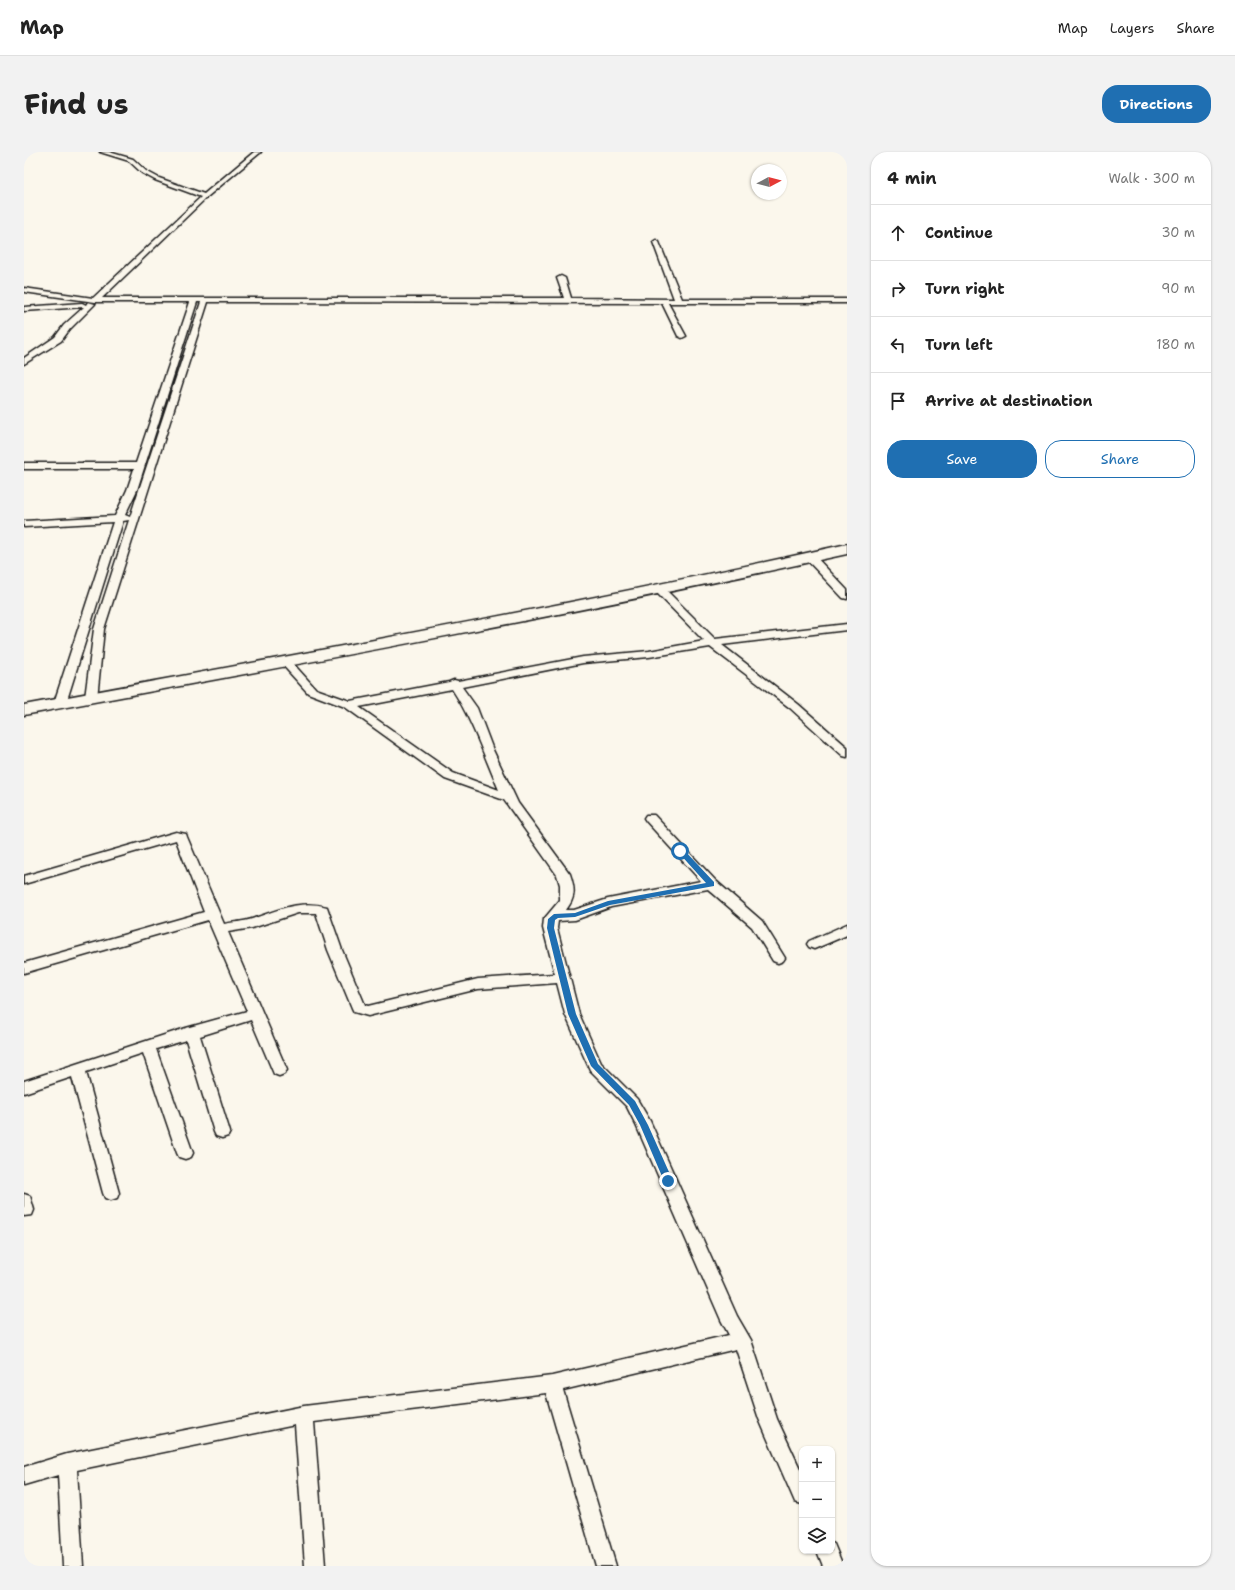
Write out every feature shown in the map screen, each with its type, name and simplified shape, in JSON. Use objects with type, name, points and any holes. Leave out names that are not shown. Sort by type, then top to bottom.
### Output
[{"type":"main road","points":[[24,710],[659,589],[847,549]]},
{"type":"street","points":[[103,152],[131,160],[144,172],[157,179],[206,196]]},
{"type":"street","points":[[24,362],[58,338],[93,302],[206,196],[258,152]]},
{"type":"street","points":[[656,242],[679,301]]},
{"type":"street","points":[[561,278],[568,301]]},
{"type":"street","points":[[24,290],[93,302]]},
{"type":"street","points":[[24,309],[93,302],[847,301]]},
{"type":"street","points":[[60,703],[119,517],[132,490],[193,302]]},
{"type":"street","points":[[204,302],[847,304]]},
{"type":"street","points":[[91,698],[99,629],[204,302]]},
{"type":"street","points":[[665,304],[682,336]]},
{"type":"street","points":[[24,466],[140,466]]},
{"type":"street","points":[[24,524],[119,517],[134,519]]},
{"type":"street","points":[[810,558],[847,596]]},
{"type":"street","points":[[659,589],[712,643],[794,706],[847,753]]},
{"type":"street","points":[[349,705],[454,683],[582,660],[650,654],[712,643],[847,627]]},
{"type":"street","points":[[285,661],[312,691],[349,705],[449,776],[510,798]]},
{"type":"street","points":[[454,683],[471,708],[487,750],[517,812],[563,874],[567,885],[568,900],[552,919],[550,928],[572,1014],[595,1066],[632,1103],[644,1125],[730,1320],[742,1340],[768,1419],[799,1488]]},
{"type":"street","points":[[650,818],[711,884],[757,924],[778,958]]},
{"type":"street","points":[[24,880],[176,836],[181,837],[212,914],[220,929],[279,1070]]},
{"type":"street","points":[[556,916],[575,915],[608,903],[711,884]]},
{"type":"street","points":[[220,929],[255,923],[278,914],[312,907],[322,910],[335,950],[359,1008],[368,1011],[478,984],[563,978]]},
{"type":"street","points":[[24,968],[212,914]]},
{"type":"street","points":[[814,944],[847,929]]},
{"type":"street","points":[[24,1087],[77,1068],[256,1013]]},
{"type":"street","points":[[191,1032],[222,1132]]},
{"type":"street","points":[[148,1046],[185,1153]]},
{"type":"street","points":[[77,1068],[112,1193]]},
{"type":"street","points":[[24,1476],[67,1463],[304,1415],[552,1384],[742,1340]]},
{"type":"street","points":[[552,1384],[606,1566]]},
{"type":"street","points":[[304,1415],[315,1566]]},
{"type":"street","points":[[67,1463],[73,1566]]},
{"type":"street","points":[[828,1554],[833,1566]]},
{"type":"route","points":[[668,1181],[644,1125],[632,1103],[603,1076],[595,1066],[572,1014],[564,989],[558,954],[550,928],[552,919],[556,916],[575,915],[608,903],[711,884],[680,851]]}]
